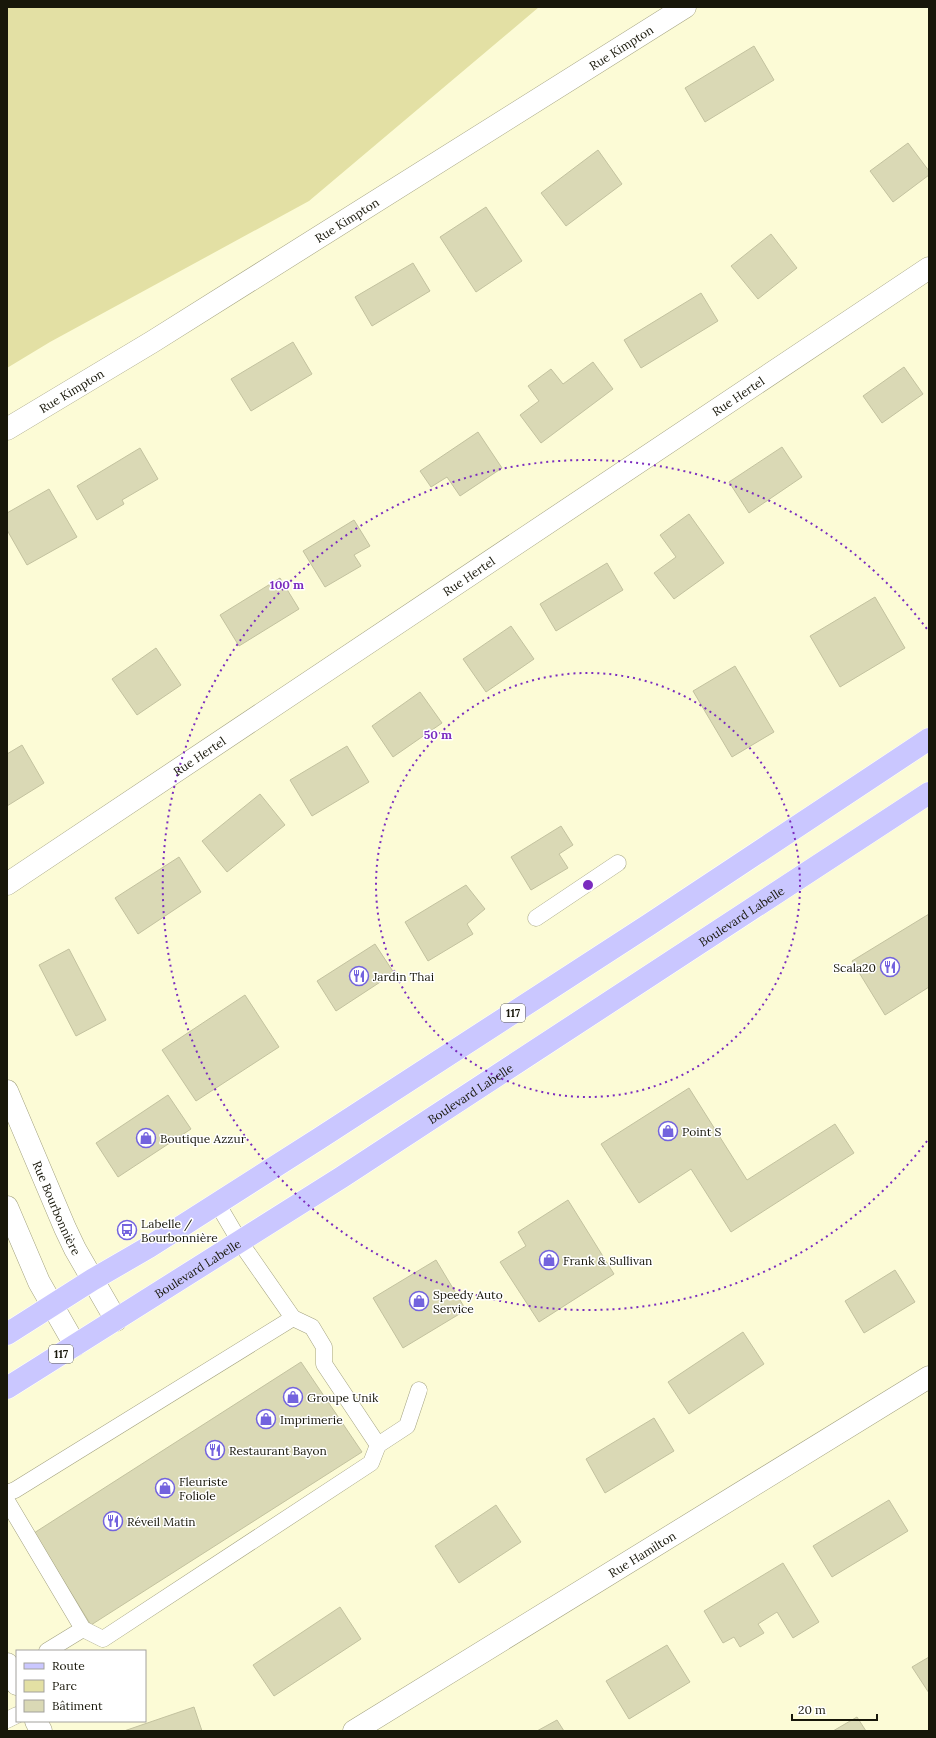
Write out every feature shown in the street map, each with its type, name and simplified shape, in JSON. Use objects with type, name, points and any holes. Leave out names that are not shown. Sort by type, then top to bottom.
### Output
[{"type":"main road","name":"117","points":[[7,1334],[92,1280],[149,1247],[640,931],[929,739]]},
{"type":"main road","name":"Boulevard Labelle","points":[[7,1388],[240,1242],[640,983],[929,793]]},
{"type":"street","name":"Rue Kimpton","points":[[7,429],[152,342],[685,7]]},
{"type":"street","name":"Rue Hertel","points":[[7,884],[929,268]]},
{"type":"street","name":"Rue Bourbonnière","points":[[7,1091],[65,1228],[92,1280],[116,1320]]},
{"type":"street","points":[[7,1207],[28,1258],[52,1306],[75,1345]]},
{"type":"street","name":"Rue Hamilton","points":[[354,1731],[929,1377]]},
{"type":"street","points":[[36,1722],[41,1731]]},
{"type":"lane","points":[[536,918],[618,863]]},
{"type":"lane","points":[[217,1203],[240,1242],[293,1318],[312,1327],[324,1347],[324,1364],[378,1446]]},
{"type":"lane","points":[[7,1494],[16,1490],[293,1318]]},
{"type":"lane","points":[[7,1501],[84,1629],[104,1639],[371,1463],[378,1446],[407,1426],[418,1390]]},
{"type":"lane","points":[[49,1650],[84,1629]]},
{"type":"lane","points":[[7,1720],[16,1716]]},
{"type":"green space","points":[[7,7],[539,7],[309,201],[50,342],[7,368]]},
{"type":"building","points":[[754,46],[774,80],[705,122],[685,88]]},
{"type":"building","points":[[908,143],[929,171],[929,175],[893,202],[870,171]]},
{"type":"building","points":[[598,150],[622,184],[566,226],[541,193]]},
{"type":"building","points":[[486,207],[522,261],[476,292],[440,237]]},
{"type":"building","points":[[771,234],[797,268],[758,299],[731,266]]},
{"type":"building","points":[[413,263],[430,291],[372,326],[355,297]]},
{"type":"building","points":[[701,293],[718,321],[641,368],[624,340]]},
{"type":"building","points":[[293,342],[312,374],[251,411],[231,379]]},
{"type":"building","points":[[593,362],[613,389],[541,443],[520,415],[539,401],[528,386],[551,369],[563,384]]},
{"type":"building","points":[[904,367],[923,394],[882,423],[863,396]]},
{"type":"building","points":[[478,432],[502,468],[460,496],[447,477],[431,487],[420,471]]},
{"type":"building","points":[[782,447],[802,477],[749,513],[729,482]]},
{"type":"building","points":[[140,448],[158,479],[122,500],[124,504],[97,520],[77,486]]},
{"type":"building","points":[[49,489],[77,537],[27,565],[7,530],[7,513]]},
{"type":"building","points":[[689,514],[724,563],[674,599],[654,573],[676,557],[660,535]]},
{"type":"building","points":[[354,520],[370,546],[354,555],[361,566],[325,587],[303,551]]},
{"type":"building","points":[[607,563],[623,590],[556,631],[540,604]]},
{"type":"building","points":[[280,578],[299,609],[239,646],[220,615]]},
{"type":"building","points":[[875,597],[905,648],[840,687],[810,636]]},
{"type":"building","points":[[511,626],[534,659],[486,692],[463,659]]},
{"type":"building","points":[[156,648],[181,685],[137,715],[112,679]]},
{"type":"building","points":[[735,666],[774,732],[732,757],[693,691]]},
{"type":"building","points":[[420,692],[442,723],[393,757],[372,726]]},
{"type":"building","points":[[22,745],[44,783],[7,806],[7,754]]},
{"type":"building","points":[[347,746],[369,782],[312,816],[290,780]]},
{"type":"building","points":[[260,794],[285,825],[227,872],[202,841]]},
{"type":"building","points":[[561,826],[573,845],[559,854],[568,868],[531,890],[511,857]]},
{"type":"building","points":[[179,857],[201,892],[138,934],[115,898]]},
{"type":"building","points":[[466,885],[485,909],[467,924],[473,934],[428,961],[405,922]]},
{"type":"building","points":[[929,914],[929,987],[885,1015],[852,961]]},
{"type":"building","points":[[375,944],[394,973],[336,1011],[317,981]]},
{"type":"building","points":[[69,949],[106,1020],[76,1036],[39,965]]},
{"type":"building","points":[[245,995],[279,1047],[196,1101],[162,1050]]},
{"type":"building","points":[[689,1088],[747,1180],[835,1124],[854,1153],[731,1232],[691,1169],[639,1203],[601,1144]]},
{"type":"building","points":[[168,1095],[191,1129],[118,1177],[96,1143]]},
{"type":"building","points":[[568,1200],[614,1274],[539,1322],[500,1262],[526,1246],[518,1232]]},
{"type":"building","points":[[436,1260],[466,1310],[403,1348],[373,1298]]},
{"type":"building","points":[[895,1270],[915,1302],[864,1333],[845,1301]]},
{"type":"building","points":[[743,1332],[764,1364],[689,1414],[668,1382]]},
{"type":"building","points":[[301,1362],[362,1452],[91,1625],[34,1533]]},
{"type":"building","points":[[654,1418],[674,1451],[605,1493],[586,1459]]},
{"type":"building","points":[[889,1500],[908,1531],[832,1577],[813,1546]]},
{"type":"building","points":[[496,1505],[521,1542],[459,1583],[435,1546]]},
{"type":"building","points":[[783,1563],[819,1622],[793,1638],[777,1612],[758,1624],[764,1633],[740,1647],[734,1637],[723,1643],[704,1611]]},
{"type":"building","points":[[340,1607],[361,1639],[274,1696],[253,1665]]},
{"type":"building","points":[[667,1645],[690,1682],[629,1719],[606,1681]]},
{"type":"building","points":[[929,1657],[929,1693],[912,1667]]},
{"type":"building","points":[[194,1707],[202,1731],[124,1731]]},
{"type":"building","points":[[857,1717],[866,1731],[833,1731]]},
{"type":"building","points":[[557,1720],[564,1731],[537,1731]]},
{"type":"place","name":"Scala20","points":[[890,967]]},
{"type":"place","name":"Jardin Thai","points":[[359,976]]},
{"type":"place","name":"Point S","points":[[668,1131]]},
{"type":"place","name":"Boutique Azzur","points":[[146,1138]]},
{"type":"place","name":"Labelle / Bourbonnière","points":[[127,1230]]},
{"type":"place","name":"Frank & Sullivan","points":[[549,1260]]},
{"type":"place","name":"Speedy Auto Service","points":[[419,1301]]},
{"type":"place","name":"Groupe Unik","points":[[293,1397]]},
{"type":"place","name":"Imprimerie","points":[[266,1419]]},
{"type":"place","name":"Restaurant Bayon","points":[[215,1450]]},
{"type":"place","name":"Fleuriste Foliole","points":[[165,1488]]},
{"type":"place","name":"Réveil Matin","points":[[113,1521]]}]
